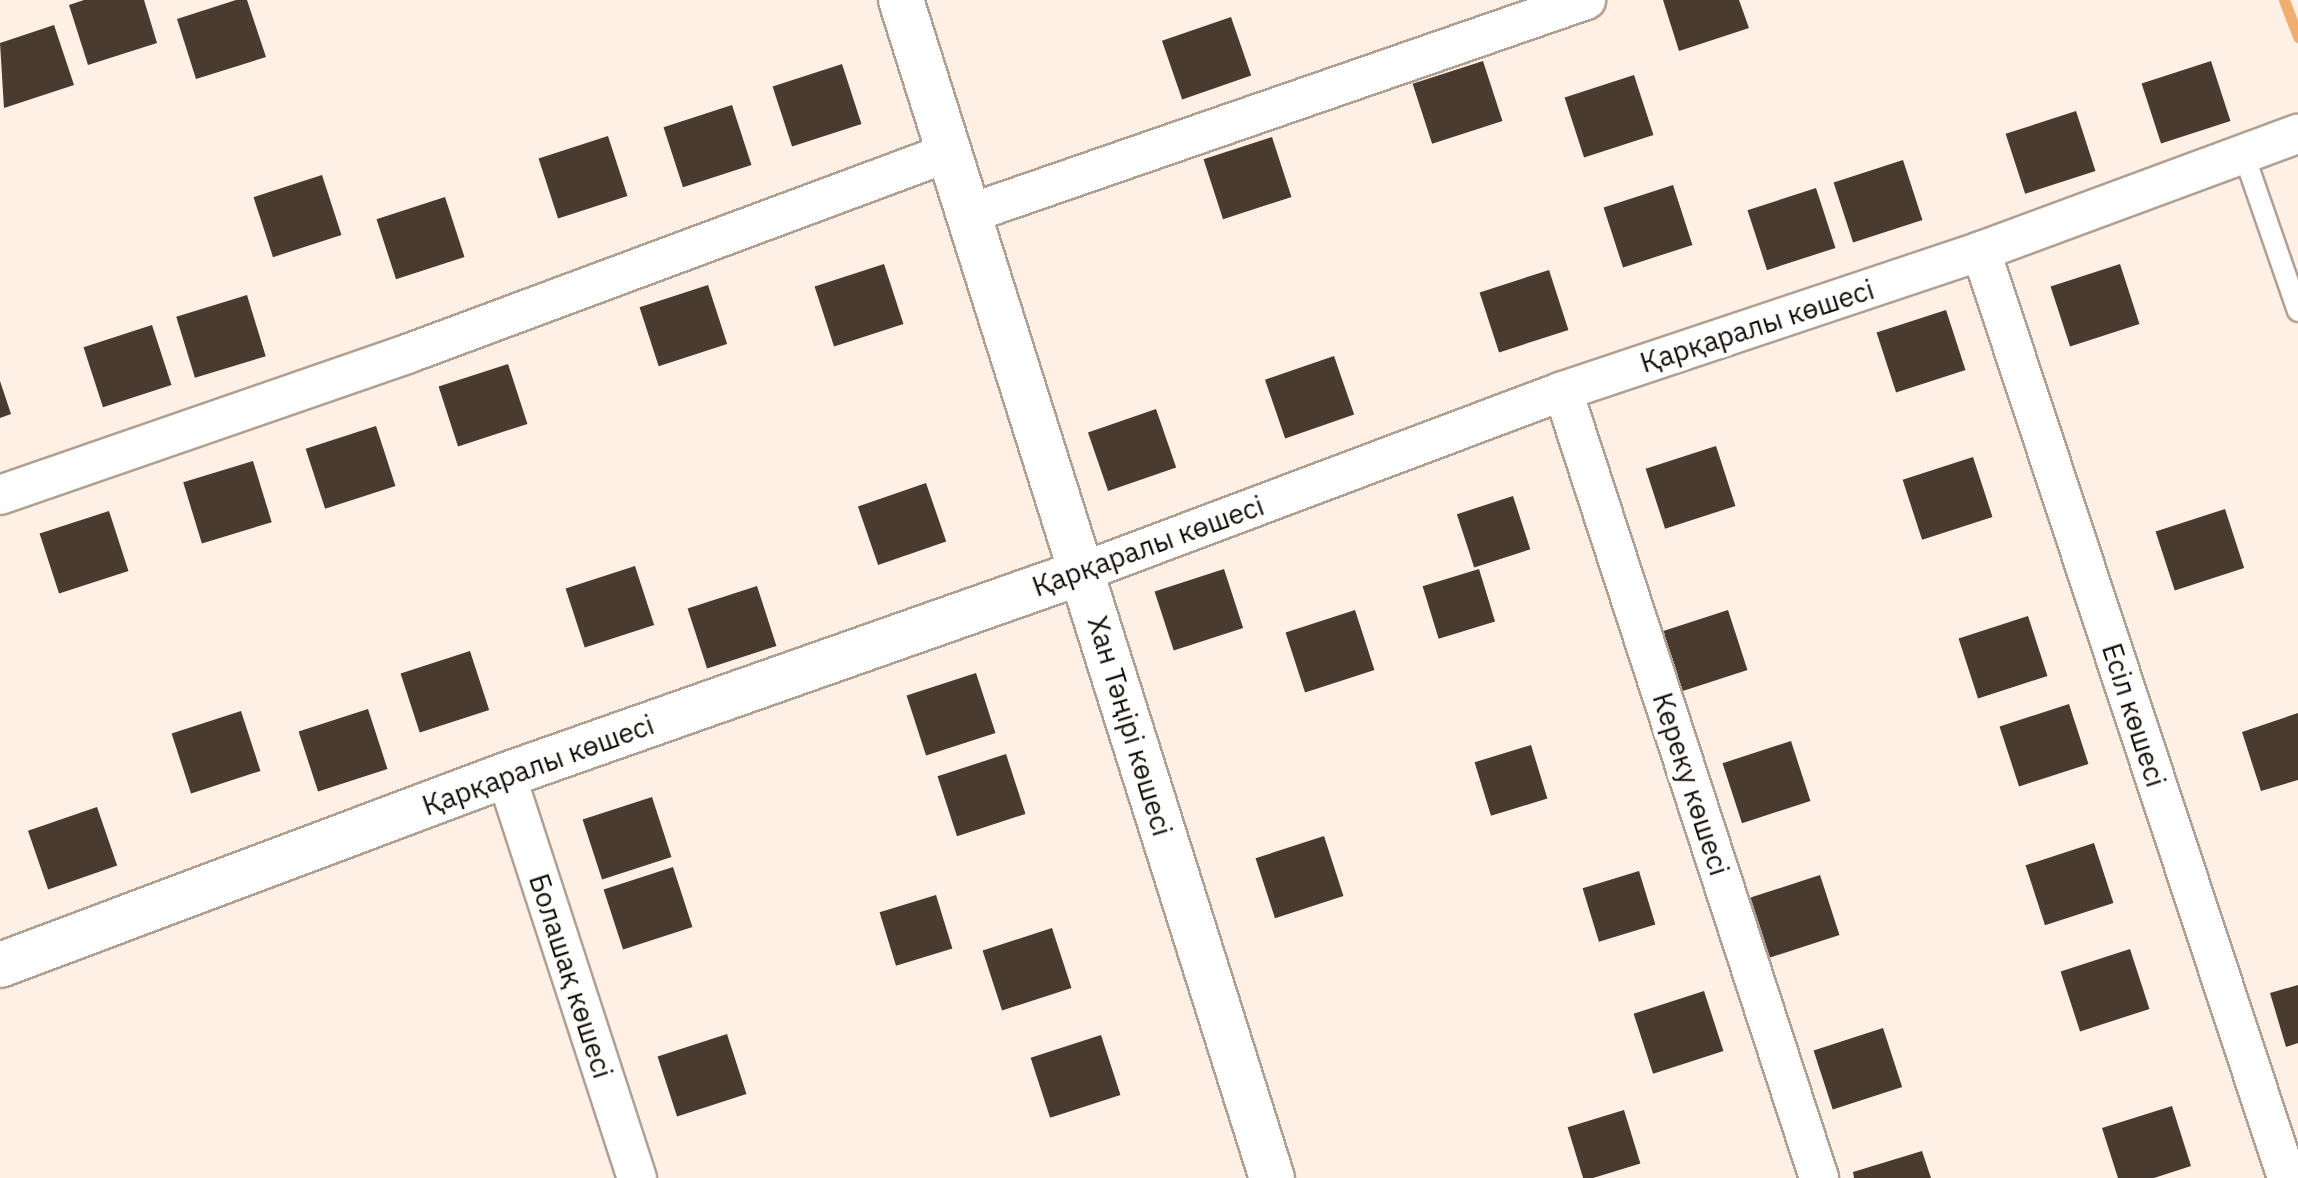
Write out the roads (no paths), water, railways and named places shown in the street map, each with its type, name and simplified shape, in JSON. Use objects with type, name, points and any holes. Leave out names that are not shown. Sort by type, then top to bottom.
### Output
[{"type":"street","name":"Хан Тәңірі көшесі","points":[[901,0],[971,213],[1272,1178]]},
{"type":"street","points":[[971,213],[1586,0]]},
{"type":"street","name":"Қарқаралы көшесі","points":[[0,965],[506,775],[1082,572],[1563,391],[1981,251],[2298,134]]},
{"type":"street","points":[[0,495],[407,354],[950,152]]},
{"type":"street","name":"Есіл көшесі","points":[[1981,251],[2287,1178]]},
{"type":"street","name":"Кереку көшесі","points":[[1563,391],[1819,1178]]},
{"type":"street","name":"Болашақ көшесі","points":[[506,775],[637,1178]]},
{"type":"lane","points":[[2244,155],[2298,311]]},
{"type":"waterway","points":[[2284,0],[2298,37]]}]
